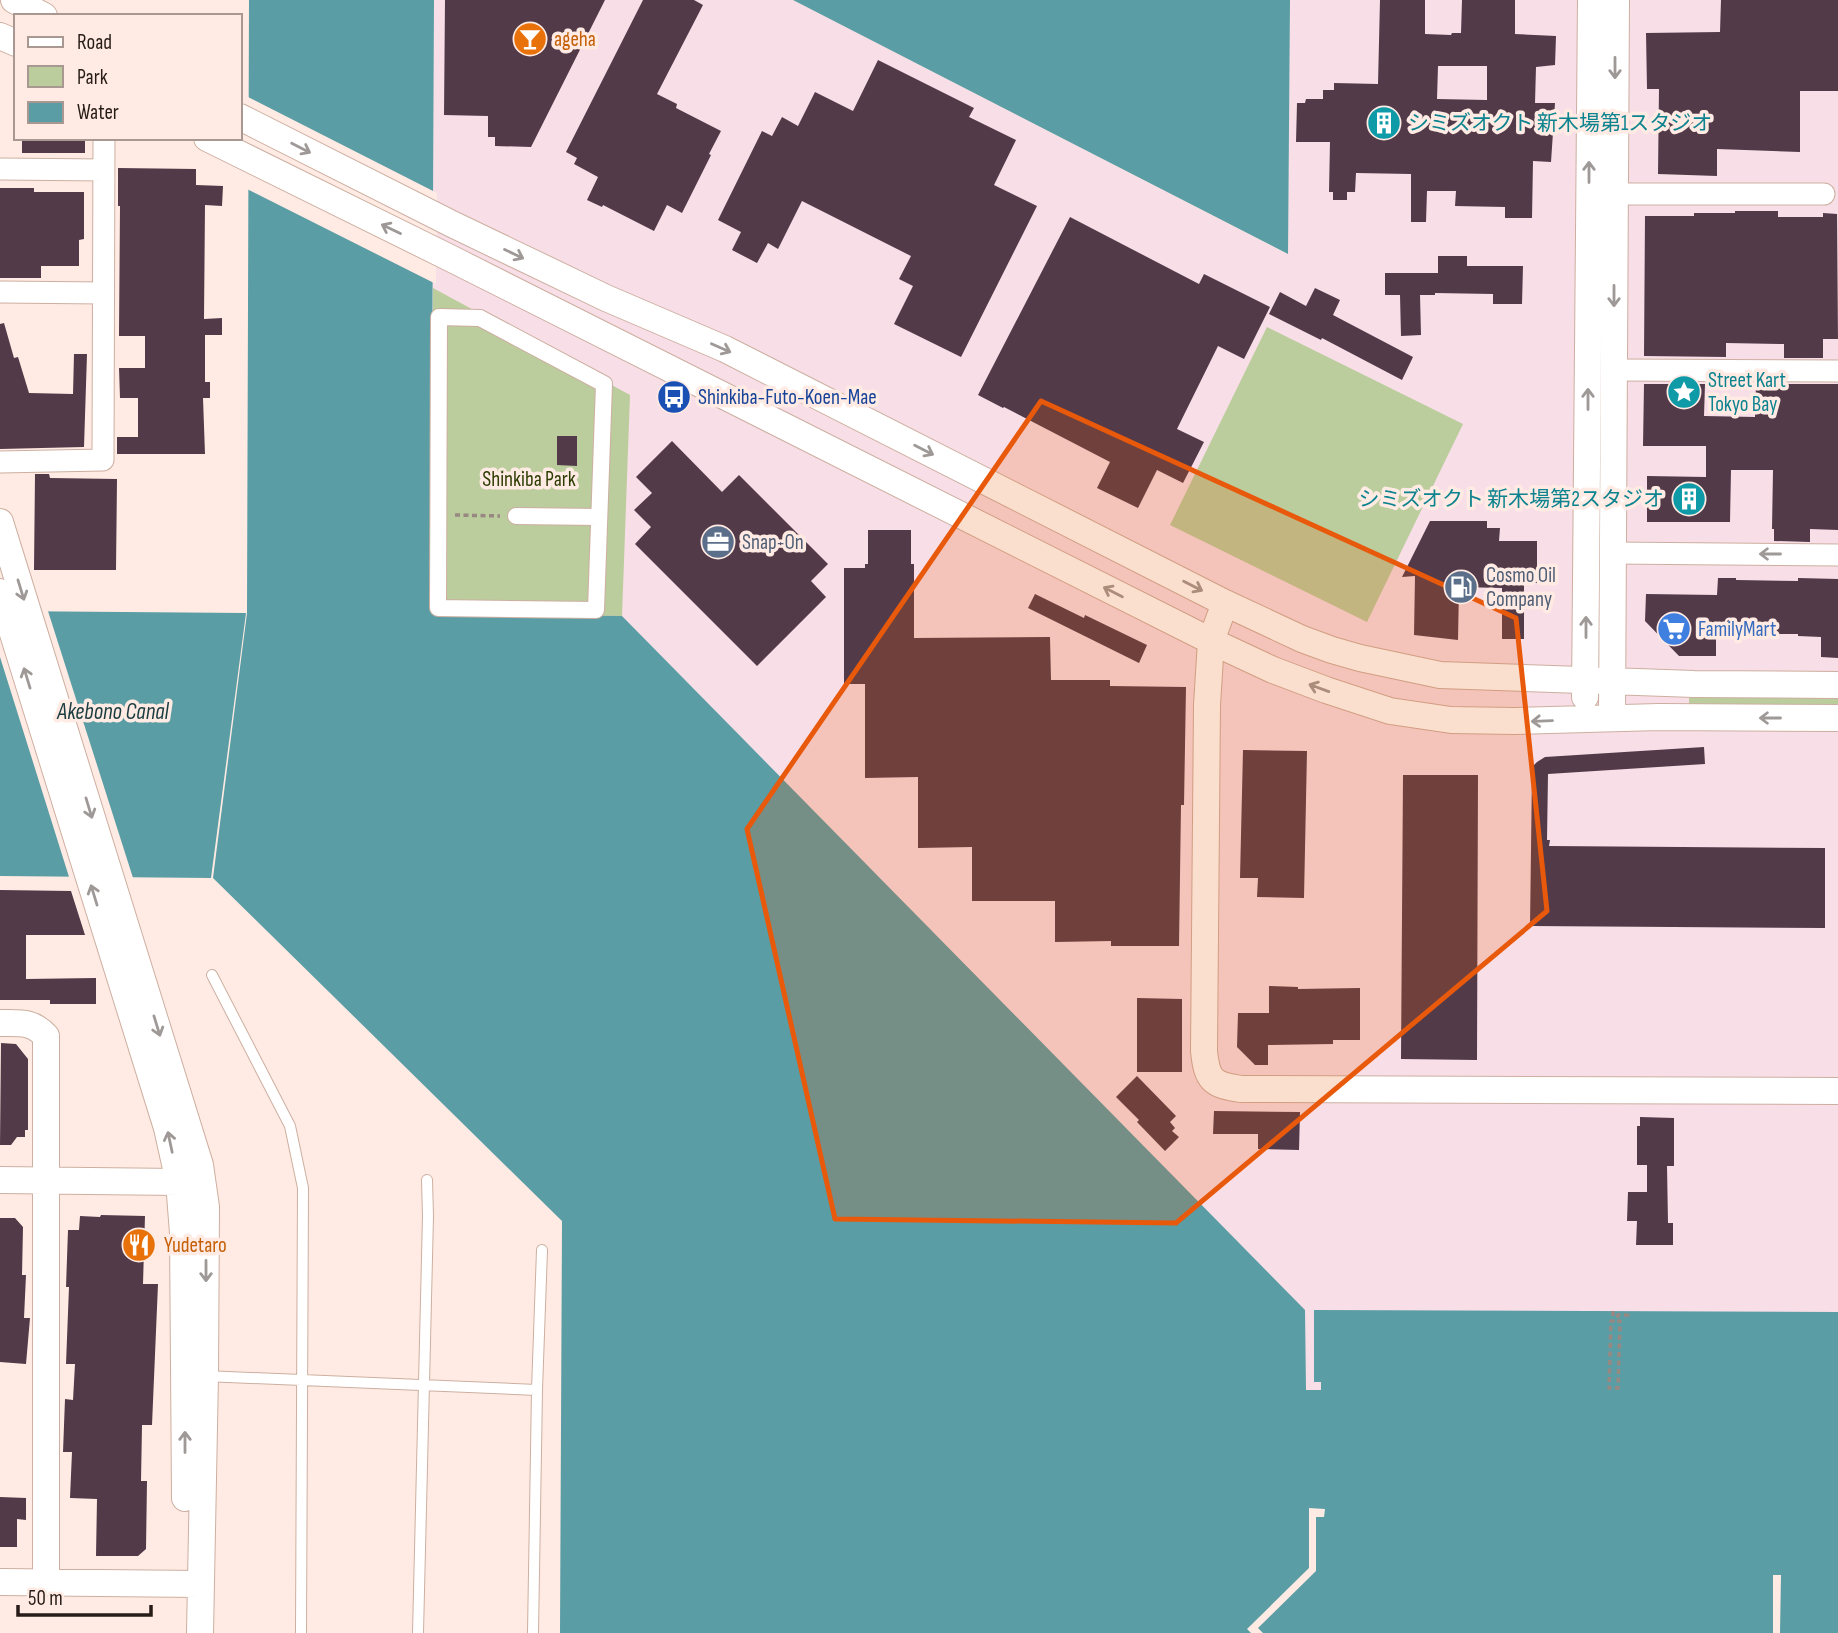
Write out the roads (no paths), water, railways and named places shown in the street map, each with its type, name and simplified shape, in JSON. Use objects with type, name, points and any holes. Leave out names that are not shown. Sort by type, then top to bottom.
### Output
[{"type":"street","points":[[14,0],[40,14]]},
{"type":"street","points":[[1586,719],[1591,0]]},
{"type":"street","points":[[1612,718],[1616,0]]},
{"type":"street","points":[[242,118],[606,298],[726,349],[1225,603],[1332,650],[1440,675],[1694,684],[1838,685]]},
{"type":"street","points":[[0,461],[103,460],[104,140]]},
{"type":"street","points":[[214,142],[1210,641],[1273,670],[1326,690],[1390,711],[1451,719],[1514,721],[1659,717],[1838,718]]},
{"type":"street","points":[[0,169],[104,170]]},
{"type":"street","points":[[1614,194],[1824,194]]},
{"type":"street","points":[[0,292],[103,293]]},
{"type":"street","points":[[439,317],[480,318],[604,384],[599,517],[596,610],[438,608],[439,317]]},
{"type":"street","points":[[1614,370],[1838,371]]},
{"type":"street","points":[[516,516],[599,517]]},
{"type":"street","points":[[1,524],[126,961],[167,1128],[192,1186],[206,1207],[205,1376],[193,1583],[186,1633]]},
{"type":"street","points":[[1613,553],[1838,555]]},
{"type":"street","points":[[0,592],[126,961]]},
{"type":"street","points":[[1225,603],[1210,641],[1207,705],[1204,1051],[1208,1074],[1218,1085],[1241,1089],[1838,1091]]},
{"type":"street","points":[[0,1023],[26,1023],[38,1028],[46,1036],[46,1581]]},
{"type":"street","points":[[0,1180],[192,1186]]},
{"type":"street","points":[[192,1186],[183,1233],[193,1583],[200,1633]]},
{"type":"street","points":[[0,1581],[193,1583]]},
{"type":"lane","points":[[212,975],[290,1126],[303,1188],[301,1633]]},
{"type":"lane","points":[[418,1633],[427,1180]]},
{"type":"lane","points":[[533,1633],[542,1250]]},
{"type":"lane","points":[[205,1376],[537,1390]]},
{"type":"water","points":[[249,0],[434,0],[431,614],[622,616],[1305,1310],[1306,1390],[1321,1390],[1321,1382],[1314,1382],[1314,1310],[1838,1312],[1838,1633],[560,1633],[562,1221],[213,878],[247,613]]},
{"type":"water","points":[[793,0],[1290,0],[1288,254]]},
{"type":"water","name":"Akebono Canal","points":[[0,611],[246,613],[211,878],[0,876]]},
{"type":"place","name":"ageha","points":[[530,39]]},
{"type":"place","name":"シミズオクト 新木場第1スタジオ","points":[[1384,123]]},
{"type":"place","name":"Street Kart Tokyo Bay","points":[[1684,392]]},
{"type":"place","name":"Shinkiba-Futo-Koen-Mae","points":[[674,397]]},
{"type":"place","name":"シミズオクト 新木場第2スタジオ","points":[[1689,499]]},
{"type":"place","name":"Snap-On","points":[[718,542]]},
{"type":"place","name":"Cosmo Oil Company","points":[[1461,587]]},
{"type":"place","name":"FamilyMart","points":[[1674,629]]},
{"type":"place","name":"Yudetaro","points":[[139,1245]]},
{"type":"park label","name":"Shinkiba Park","points":[[529,479]]}]
